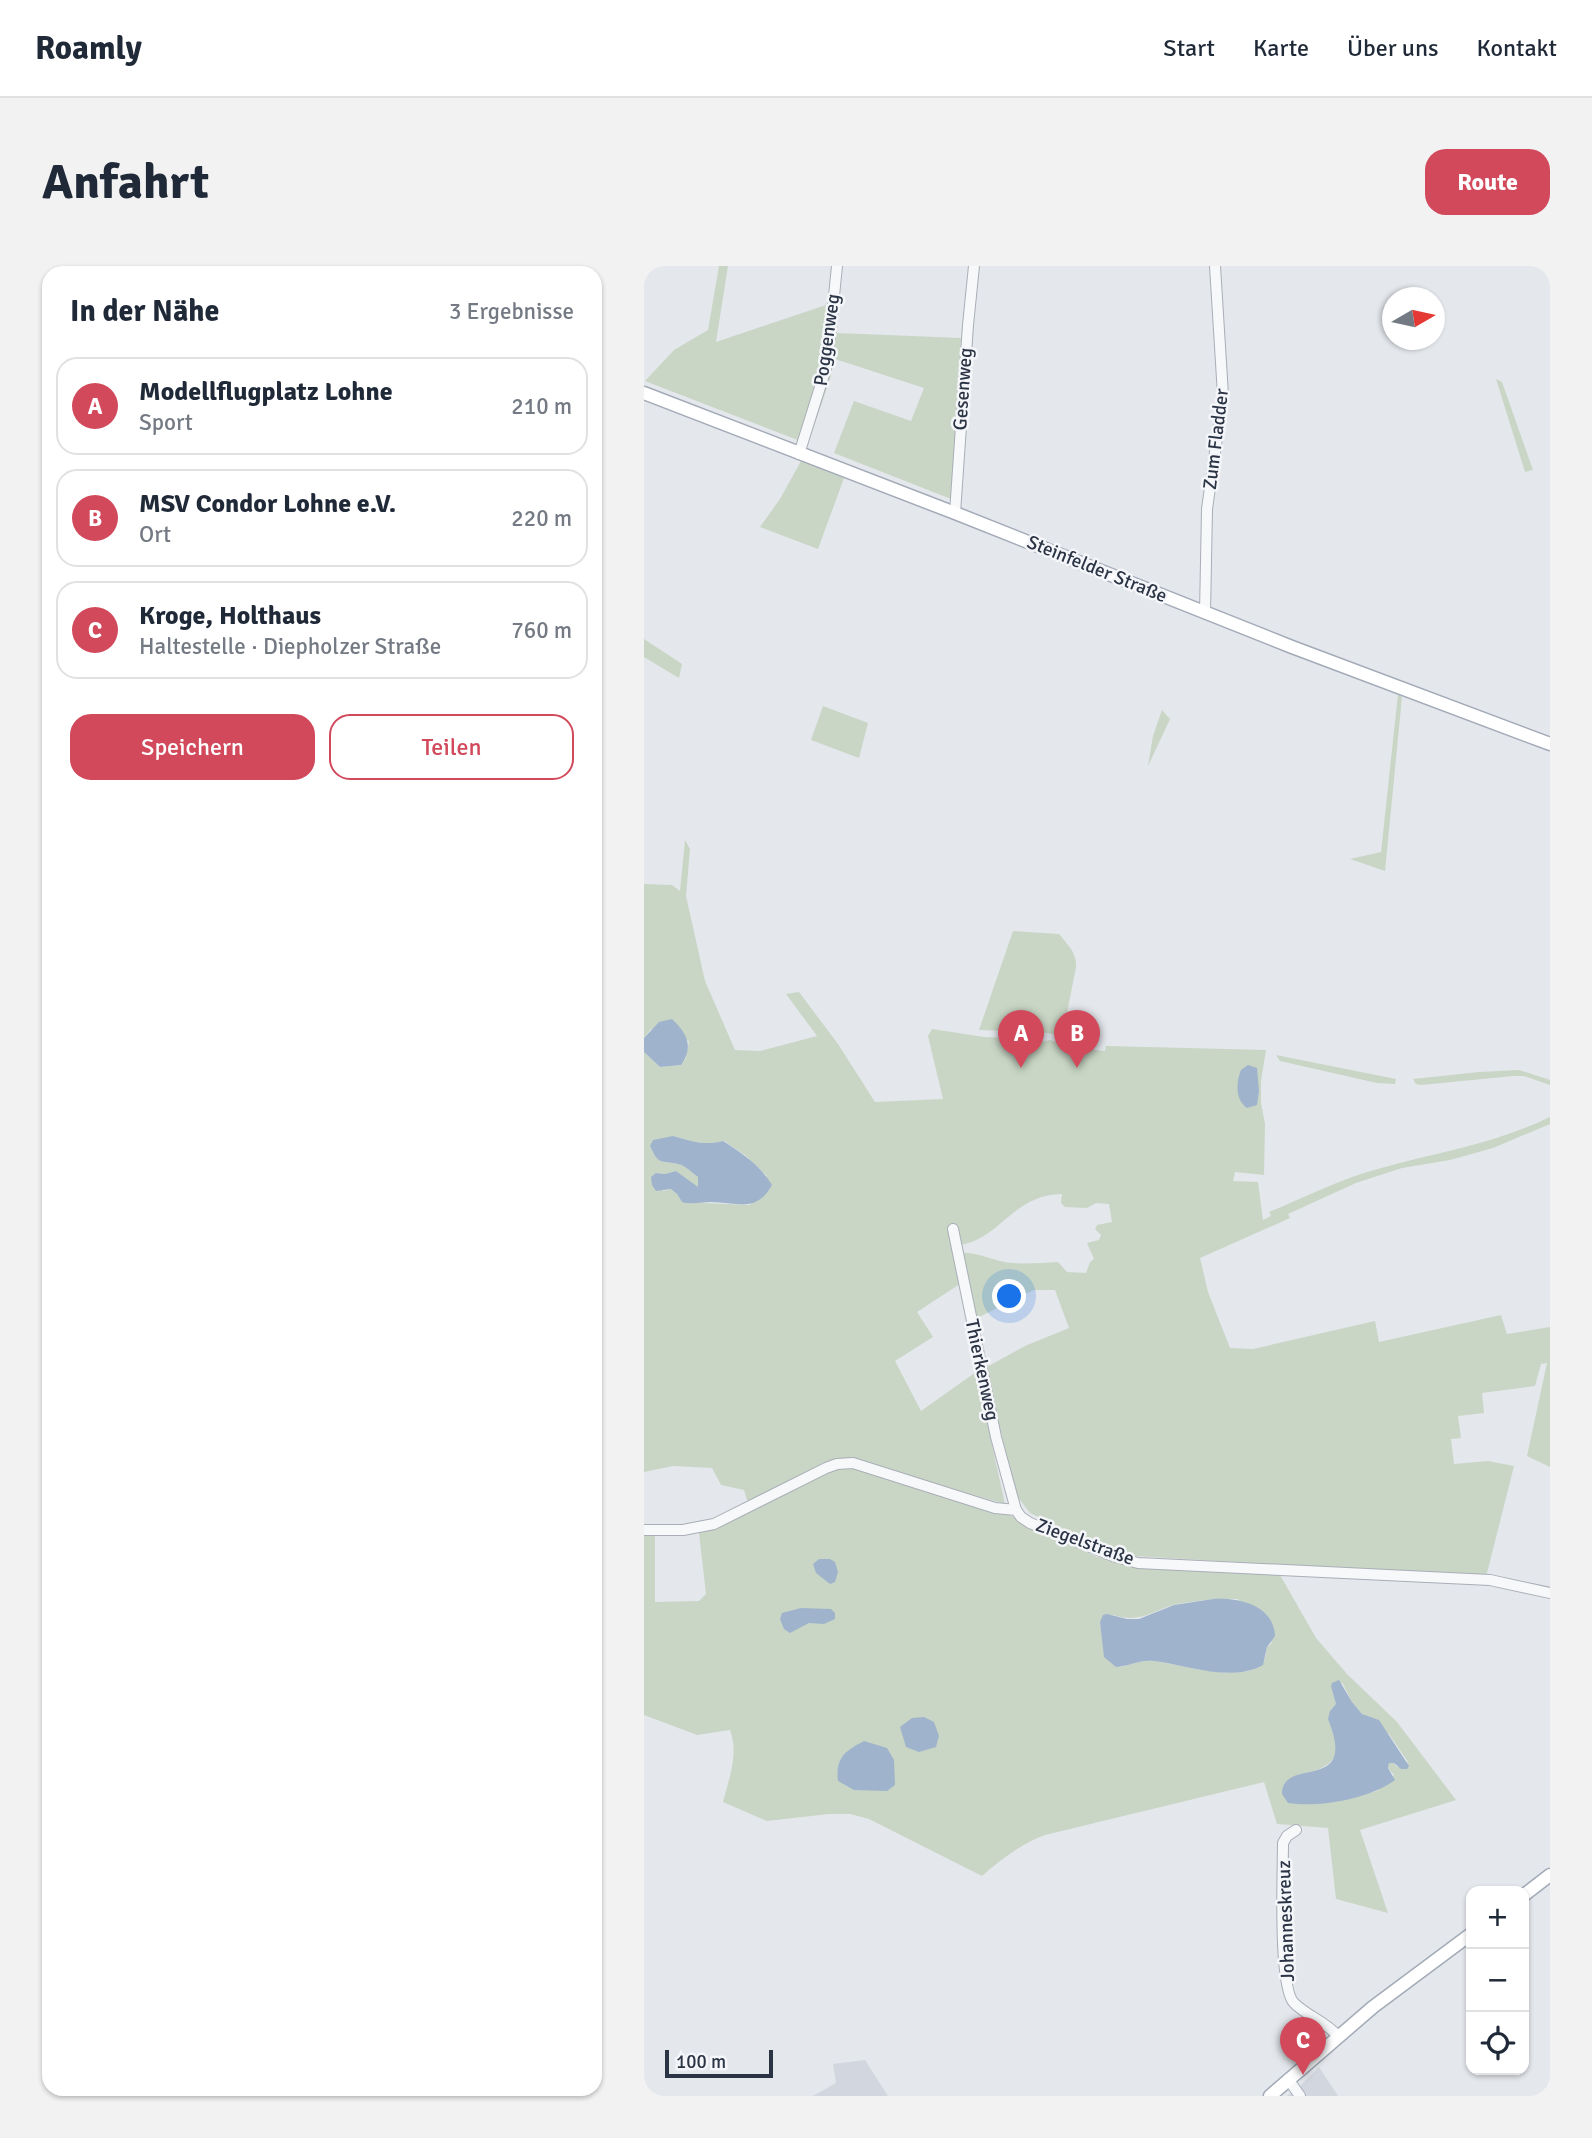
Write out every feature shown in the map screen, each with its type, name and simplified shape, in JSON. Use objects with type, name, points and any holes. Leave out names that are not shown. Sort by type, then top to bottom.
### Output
[{"type":"main road","name":"Steinfelder Straße","points":[[644,393],[1205,613],[1550,744]]},
{"type":"main road","points":[[1529,1891],[1550,1875]]},
{"type":"main road","points":[[1270,2096],[1338,2036],[1466,1938]]},
{"type":"street","name":"Poggenweg","points":[[799,454],[827,365],[837,266]]},
{"type":"street","name":"Gesenweg","points":[[955,513],[974,266]]},
{"type":"street","name":"Zum Fladder","points":[[1205,613],[1207,509],[1223,395],[1215,266]]},
{"type":"street","name":"Thierkenweg","points":[[953,1229],[994,1425],[1016,1510]]},
{"type":"street","name":"Ziegelstraße","points":[[644,1530],[683,1530],[714,1524],[836,1464],[853,1463],[995,1508],[1016,1510],[1030,1522],[1113,1556],[1138,1563],[1490,1580],[1550,1593]]},
{"type":"street","name":"Johanneskreuz","points":[[1296,1830],[1287,1836],[1283,1843],[1287,1988],[1294,2003],[1338,2036]]},
{"type":"street","points":[[1289,2079],[1300,2096]]},
{"type":"shaded area","points":[[865,2060],[888,2096],[813,2096],[836,2083],[833,2064]]},
{"type":"shaded area","points":[[1319,2067],[1338,2096],[1287,2096],[1299,2087]]},
{"type":"green space","points":[[719,266],[728,266],[716,342],[832,303],[840,280],[837,333],[961,338],[951,499],[834,453],[854,401],[911,421],[924,388],[832,358],[831,376],[808,444],[645,381],[674,350],[708,330]]},
{"type":"green space","points":[[1496,379],[1502,382],[1533,470],[1525,472]]},
{"type":"green space","points":[[801,461],[844,478],[818,549],[760,527],[780,499]]},
{"type":"green space","points":[[644,639],[682,664],[679,678],[644,657]]},
{"type":"green space","points":[[1398,694],[1402,697],[1385,871],[1350,859],[1381,852]]},
{"type":"green space","points":[[823,706],[868,723],[859,758],[811,740]]},
{"type":"green space","points":[[1162,710],[1170,719],[1148,766],[1153,736]]},
{"type":"green space","points":[[685,840],[690,849],[686,896],[705,981],[735,1050],[760,1051],[817,1036],[786,994],[799,992],[838,1044],[875,1102],[943,1099],[928,1036],[932,1029],[984,1037],[1026,1039],[1034,1044],[1050,1040],[1074,1048],[1105,1051],[1106,1046],[1266,1050],[1261,1081],[1265,1124],[1264,1175],[1235,1172],[1233,1181],[1258,1182],[1263,1220],[1271,1216],[1269,1212],[1352,1177],[1481,1143],[1550,1117],[1550,1124],[1493,1148],[1450,1160],[1402,1168],[1356,1183],[1288,1214],[1290,1218],[1200,1258],[1208,1292],[1230,1348],[1253,1349],[1375,1321],[1379,1342],[1501,1315],[1507,1334],[1550,1327],[1550,1467],[1527,1456],[1547,1363],[1541,1364],[1535,1386],[1482,1393],[1484,1413],[1458,1416],[1461,1438],[1451,1439],[1454,1464],[1488,1461],[1514,1466],[1486,1577],[1135,1556],[1111,1551],[1030,1513],[1017,1496],[985,1368],[1025,1346],[1069,1328],[1055,1290],[1034,1290],[975,1319],[966,1280],[917,1312],[933,1337],[895,1361],[921,1411],[976,1372],[1005,1504],[854,1461],[748,1503],[744,1490],[721,1485],[712,1468],[673,1466],[644,1472],[644,1052],[660,1067],[681,1065],[686,1058],[689,1041],[651,1029],[644,1038],[644,884],[672,885],[680,891]],"holes":[[[673,1136],[704,1143],[724,1141],[745,1155],[767,1176],[750,1205],[682,1202],[671,1189],[663,1191],[656,1173],[676,1171],[698,1188],[698,1177],[686,1167],[658,1159],[650,1146]],[[1062,1194],[1061,1203],[1065,1207],[1087,1208],[1096,1203],[1109,1204],[1112,1222],[1097,1225],[1095,1229],[1101,1235],[1099,1240],[1087,1243],[1094,1259],[1086,1273],[1067,1272],[1058,1262],[1012,1263],[961,1253],[960,1245],[987,1234],[1031,1201]]]},
{"type":"green space","points":[[1013,931],[1059,934],[1073,953],[1076,967],[1066,1018],[1059,1035],[979,1030]]},
{"type":"green space","points":[[1276,1055],[1396,1079],[1395,1084],[1377,1083],[1280,1061]]},
{"type":"green space","points":[[1519,1070],[1550,1080],[1550,1085],[1524,1076],[1421,1085],[1416,1084],[1413,1079],[1479,1072]]},
{"type":"green space","points":[[837,1467],[853,1467],[1007,1514],[1097,1557],[1133,1565],[1280,1575],[1316,1638],[1347,1674],[1397,1722],[1456,1800],[1360,1830],[1388,1913],[1336,1899],[1328,1828],[1277,1824],[1264,1782],[1045,1835],[1012,1852],[982,1876],[869,1819],[850,1814],[767,1821],[723,1802],[734,1748],[730,1730],[697,1735],[644,1715],[644,1535],[655,1535],[655,1602],[699,1601],[706,1594],[699,1533],[717,1528]],"holes":[[[1213,1599],[1238,1599],[1272,1643],[1267,1647],[1263,1662],[1254,1669],[1227,1673],[1149,1661],[1121,1667],[1101,1629],[1100,1622],[1113,1615],[1137,1617],[1173,1605]],[[1342,1682],[1352,1702],[1362,1714],[1389,1734],[1408,1762],[1397,1767],[1394,1763],[1389,1763],[1388,1768],[1394,1775],[1377,1791],[1317,1804],[1288,1803],[1303,1774],[1317,1770],[1333,1759],[1336,1744],[1330,1711],[1337,1704]]]},
{"type":"water","points":[[672,1019],[685,1035],[687,1052],[681,1065],[660,1067],[644,1052],[644,1038],[659,1022]]},
{"type":"water","points":[[1248,1065],[1257,1068],[1259,1091],[1257,1105],[1247,1108],[1240,1100],[1238,1080],[1241,1070]]},
{"type":"water","points":[[673,1136],[704,1143],[723,1141],[757,1166],[772,1185],[759,1200],[745,1204],[686,1203],[671,1189],[656,1191],[651,1177],[656,1173],[676,1171],[698,1187],[698,1177],[681,1165],[661,1161],[650,1146],[653,1140]]},
{"type":"water","points":[[819,1559],[835,1562],[838,1572],[835,1582],[830,1584],[816,1573],[813,1564]]},
{"type":"water","points":[[1213,1599],[1253,1605],[1268,1617],[1275,1636],[1267,1647],[1263,1665],[1237,1673],[1223,1673],[1149,1661],[1116,1667],[1104,1657],[1100,1622],[1103,1615],[1139,1619],[1174,1605]]},
{"type":"water","points":[[801,1608],[831,1609],[835,1613],[835,1619],[824,1624],[809,1623],[790,1633],[784,1629],[780,1619],[782,1613]]},
{"type":"water","points":[[1339,1680],[1362,1714],[1379,1720],[1409,1766],[1407,1769],[1401,1769],[1394,1763],[1389,1763],[1388,1768],[1395,1780],[1358,1797],[1328,1803],[1288,1803],[1282,1794],[1285,1783],[1294,1777],[1327,1766],[1334,1757],[1335,1742],[1328,1719],[1336,1704],[1331,1686]]},
{"type":"water","points":[[924,1717],[934,1722],[939,1736],[936,1747],[919,1752],[906,1747],[900,1727],[912,1718]]},
{"type":"water","points":[[864,1741],[887,1748],[894,1760],[895,1785],[887,1791],[854,1790],[838,1781],[838,1766],[843,1756]]},
{"type":"place","name":"Modellflugplatz Lohne","points":[[1021,1068]]},
{"type":"place","name":"MSV Condor Lohne e.V.","points":[[1077,1068]]},
{"type":"place","name":"Kroge, Holthaus","points":[[1303,2075]]}]
